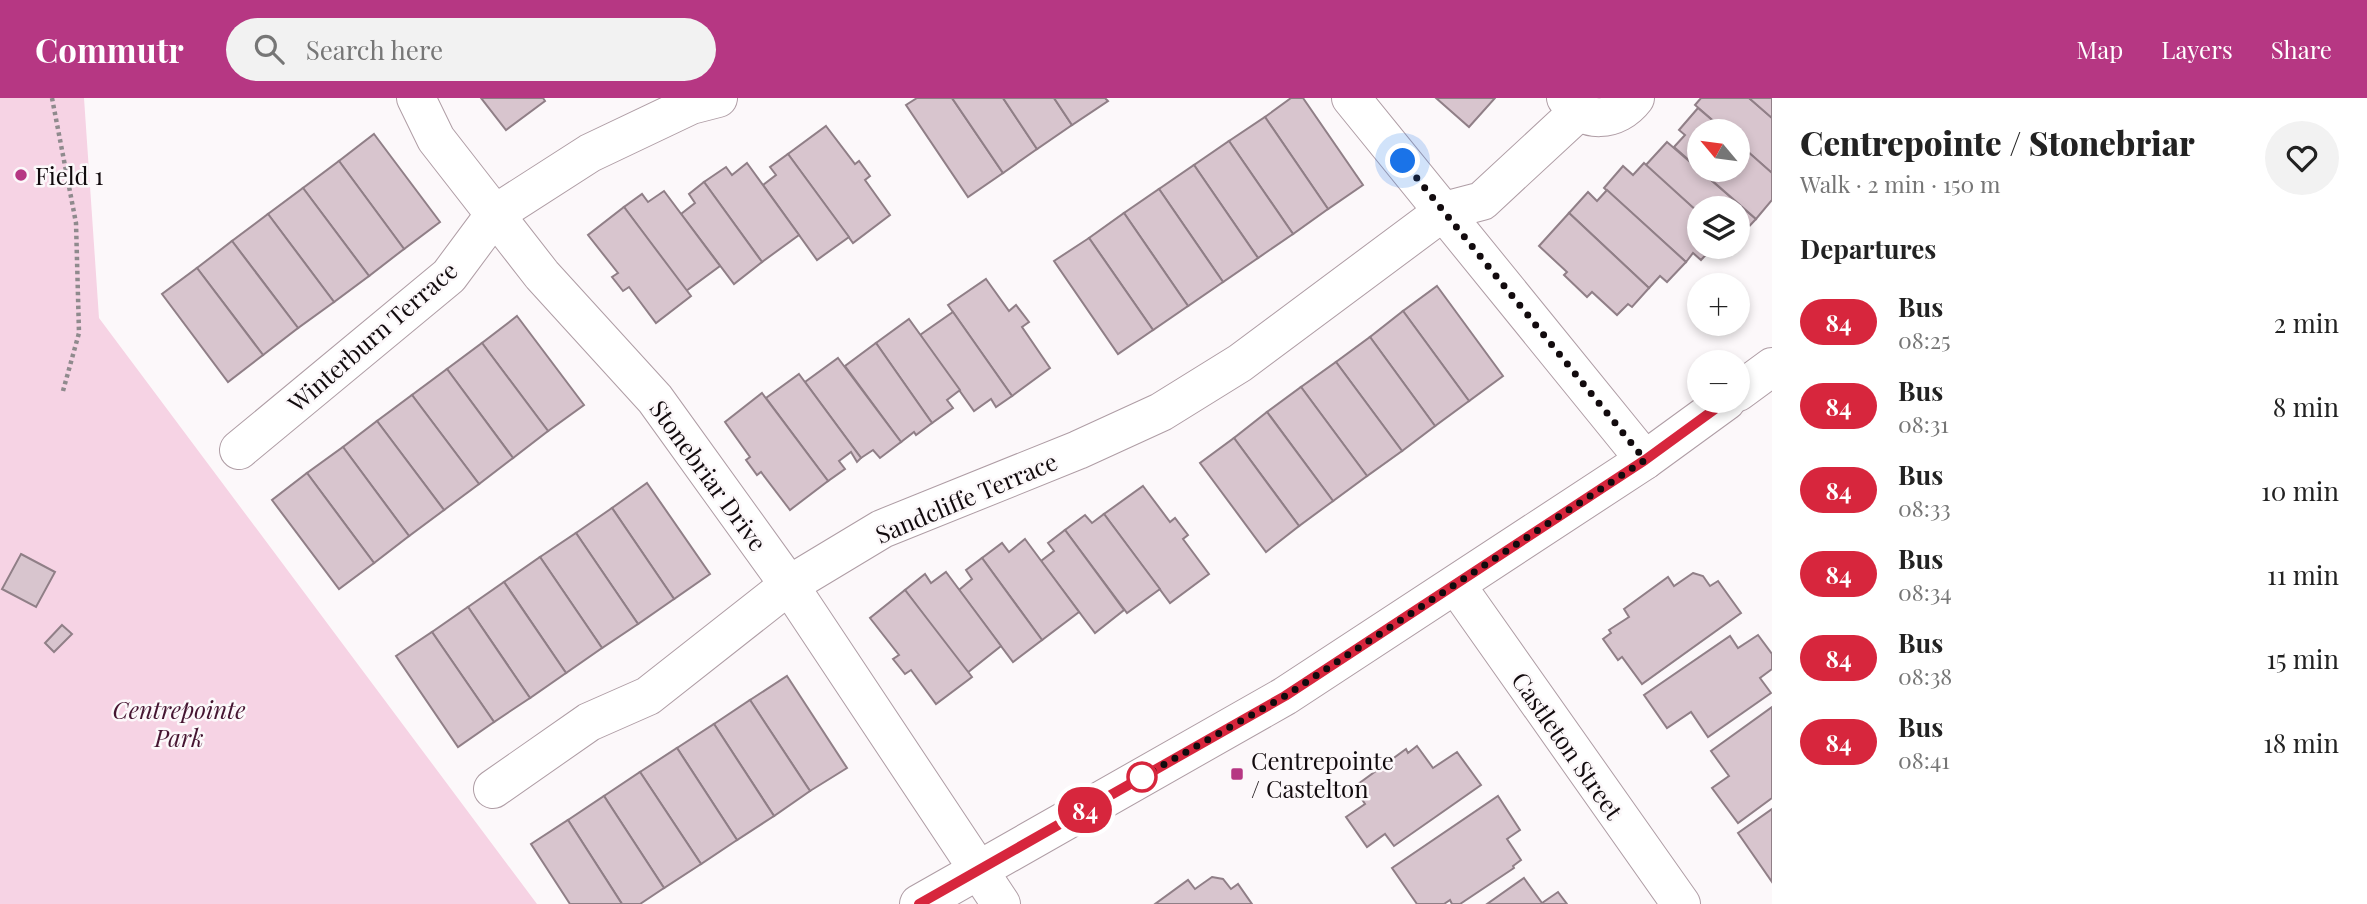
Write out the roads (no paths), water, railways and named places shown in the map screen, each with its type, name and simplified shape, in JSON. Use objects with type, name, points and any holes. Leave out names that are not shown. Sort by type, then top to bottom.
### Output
[{"type":"street","name":"Stonebriar Drive","points":[[416,98],[436,139],[542,275],[655,399],[789,585],[1001,904]]},
{"type":"street","name":"Winterburn Terrace","points":[[239,450],[450,276],[495,214],[590,153],[691,105],[718,98]]},
{"type":"street","points":[[1351,98],[1645,460]]},
{"type":"street","points":[[1444,211],[1482,201],[1572,105],[1589,117],[1602,118],[1615,116],[1627,109],[1635,98]]},
{"type":"street","name":"Sandcliffe Terrace","points":[[494,789],[589,722],[648,696],[789,585],[882,529],[1078,450],[1161,412],[1240,363],[1444,211]]},
{"type":"street","points":[[1750,383],[1772,367]]},
{"type":"street","points":[[919,904],[1285,696],[1645,460],[1710,413]]},
{"type":"street","name":"Castleton Street","points":[[1456,585],[1681,904]]},
{"type":"place","name":"Field 1","points":[[21,175]]},
{"type":"place","name":"Centrepointe / Castelton","points":[[1237,774]]},
{"type":"park label","name":"Centrepointe Park","points":[[179,723]]}]
